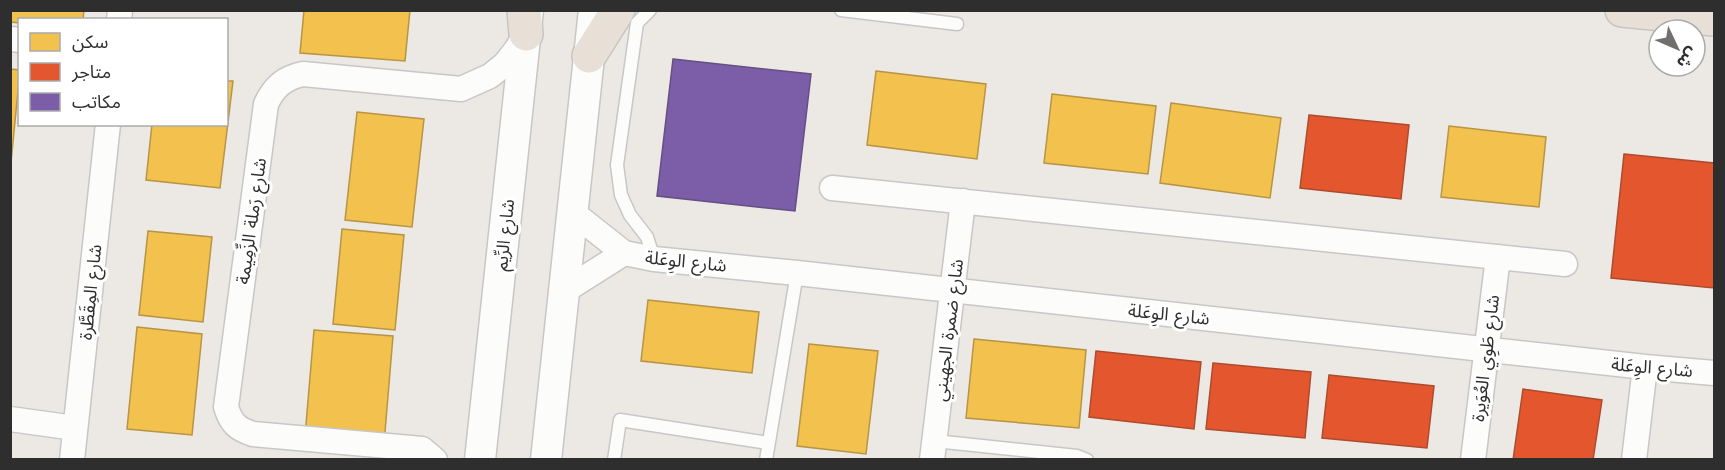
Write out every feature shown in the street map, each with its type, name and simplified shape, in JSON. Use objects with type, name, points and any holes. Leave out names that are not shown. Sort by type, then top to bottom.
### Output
[{"type":"main road","points":[[589,56],[618,10]]},
{"type":"main road","points":[[1622,10],[1714,19]]},
{"type":"street","points":[[546,459],[594,10]]},
{"type":"street","name":"شارع رَملة الزِّمِيمة","points":[[429,454],[253,434],[236,428],[230,418],[226,407],[266,104],[271,93],[285,80],[303,74],[461,89],[474,85],[490,76],[516,50],[526,18]]},
{"type":"street","name":"شارع الرِّيم","points":[[480,459],[526,18]]},
{"type":"street","name":"شارع المِقَطَّرة","points":[[72,459],[108,126]]},
{"type":"street","points":[[832,188],[1565,264]]},
{"type":"street","name":"شارع ضمرة الجهيني","points":[[933,450],[963,201]]},
{"type":"street","name":"شارع الوِعَلة","points":[[572,212],[624,253],[654,259],[1714,373]]},
{"type":"street","name":"شارع الوِعَلة","points":[[564,291],[624,253]]},
{"type":"street","name":"شارع طَوِي العُوَيرة","points":[[1473,459],[1498,257]]},
{"type":"street","points":[[1634,459],[1645,367]]},
{"type":"street","points":[[10,419],[75,429]]},
{"type":"lane","points":[[650,10],[637,23],[617,165],[621,195],[630,215],[647,237],[654,259]]},
{"type":"lane","points":[[841,10],[957,24]]},
{"type":"lane","points":[[766,459],[797,273]]},
{"type":"lane","points":[[614,459],[620,420],[768,443]]},
{"type":"lane","points":[[933,450],[1077,456],[1088,459]]},
{"type":"building: سكن","points":[[10,10],[84,10],[83,18],[18,18],[18,23],[10,22]]},
{"type":"building: سكن","points":[[304,10],[410,10],[405,61],[300,53]]},
{"type":"building: سكن","points":[[10,69],[18,70],[18,91],[10,173]]},
{"type":"building: سكن","points":[[876,71],[986,84],[977,159],[867,145]]},
{"type":"building: سكن","points":[[228,81],[233,81],[228,122]]},
{"type":"building: سكن","points":[[1052,94],[1156,106],[1148,174],[1044,163]]},
{"type":"building: سكن","points":[[1171,103],[1281,118],[1270,198],[1160,183]]},
{"type":"building: سكن","points":[[357,112],[424,119],[412,227],[345,220]]},
{"type":"building: سكن","points":[[152,126],[228,126],[220,188],[146,180]]},
{"type":"building: سكن","points":[[1449,126],[1546,137],[1539,207],[1441,197]]},
{"type":"building: سكن","points":[[342,229],[404,235],[395,330],[333,324]]},
{"type":"building: سكن","points":[[148,231],[212,237],[203,322],[139,315]]},
{"type":"building: سكن","points":[[648,300],[759,312],[752,373],[641,361]]},
{"type":"building: سكن","points":[[137,327],[202,334],[192,435],[127,429]]},
{"type":"building: سكن","points":[[314,330],[393,336],[384,444],[305,436]]},
{"type":"building: سكن","points":[[974,339],[1086,350],[1079,428],[966,418]]},
{"type":"building: سكن","points":[[809,344],[878,351],[866,454],[797,446]]},
{"type":"building: متاجر","points":[[1309,115],[1409,125],[1401,199],[1300,188]]},
{"type":"building: متاجر","points":[[1624,154],[1714,163],[1714,288],[1611,278]]},
{"type":"building: متاجر","points":[[1096,351],[1201,362],[1194,429],[1089,417]]},
{"type":"building: متاجر","points":[[1213,363],[1311,372],[1305,438],[1206,429]]},
{"type":"building: متاجر","points":[[1329,375],[1434,386],[1427,448],[1322,438]]},
{"type":"building: متاجر","points":[[1523,389],[1602,400],[1593,460],[1513,460]]},
{"type":"building: مكاتب","points":[[673,59],[811,74],[795,211],[657,196]]}]
